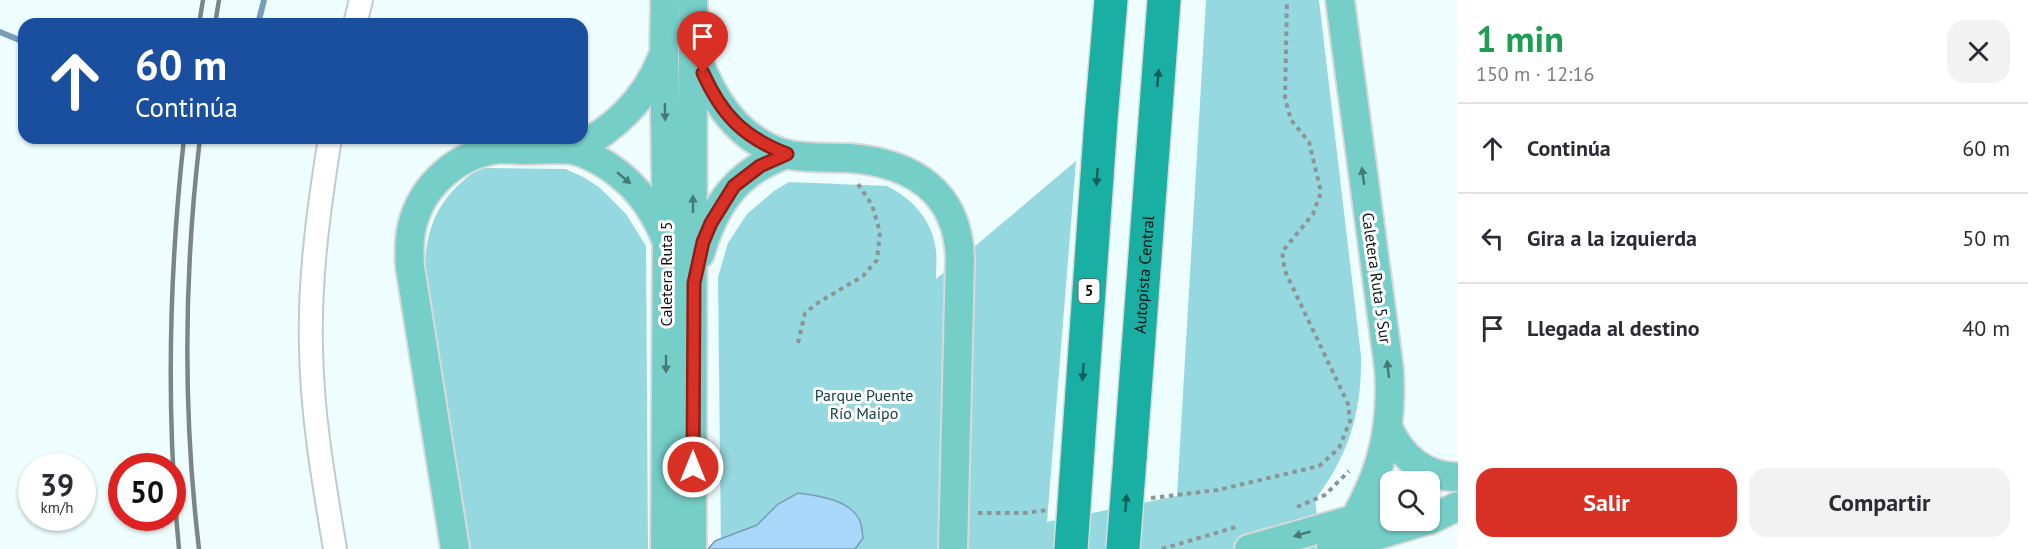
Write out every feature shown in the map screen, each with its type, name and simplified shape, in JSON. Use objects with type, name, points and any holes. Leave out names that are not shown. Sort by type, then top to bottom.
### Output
[{"type":"highway","name":"5","points":[[1071,549],[1111,0]]},
{"type":"highway","name":"Autopista Central","points":[[1123,549],[1164,0]]},
{"type":"main road","name":"Caletera Ruta 5","points":[[665,0],[667,242],[679,506],[692,549]]},
{"type":"main road","name":"Caletera Ruta 5","points":[[665,549],[679,506],[694,283],[693,0]]},
{"type":"main road","name":"Caletera Ruta 5 Sur","points":[[1334,548],[1356,518],[1378,471],[1390,408],[1389,369],[1340,0]]},
{"type":"main road","points":[[692,40],[710,89],[732,120],[757,141],[787,154],[876,161],[902,169],[916,176],[938,195],[947,208],[957,233],[960,259],[953,549]]},
{"type":"main road","points":[[588,141],[611,128],[627,113],[649,85],[664,53]]},
{"type":"main road","points":[[573,150],[583,144]]},
{"type":"main road","points":[[455,549],[410,267],[409,248],[420,203],[436,181],[452,167],[471,157],[500,149],[573,150],[609,166],[639,191],[660,224],[667,242]]},
{"type":"main road","points":[[694,283],[697,263],[711,223],[734,186],[760,166],[787,154]]},
{"type":"main road","points":[[1388,427],[1400,449],[1418,466],[1439,475],[1458,478]]},
{"type":"main road","points":[[1440,488],[1458,478]]},
{"type":"main road","points":[[1440,515],[1458,506]]},
{"type":"main road","points":[[1247,536],[1356,518],[1380,512]]},
{"type":"main road","points":[[1334,548],[1392,531]]},
{"type":"street","points":[[356,18],[361,0]]},
{"type":"street","points":[[329,144],[312,283],[311,350],[313,396],[335,549]]},
{"type":"path","points":[[1150,498],[1218,490],[1319,466],[1339,448],[1350,421],[1348,404],[1285,271],[1282,252],[1312,214],[1321,192],[1309,142],[1291,120],[1286,98],[1287,0]]},
{"type":"path","points":[[798,343],[806,313],[863,276],[877,260],[880,232],[872,205],[852,175],[851,159]]},
{"type":"path","points":[[1291,509],[1325,495],[1354,465]]},
{"type":"path","points":[[953,513],[1025,513],[1059,509]]},
{"type":"path","points":[[1162,549],[1247,536]]},
{"type":"green space","name":"Parque Puente Río Maipo","points":[[1206,0],[1319,0],[1361,356],[1359,396],[1351,432],[1337,466],[1315,500],[1321,549],[721,549],[718,277],[728,243],[747,214],[774,191],[789,182],[887,186],[896,191],[913,204],[931,230],[936,251],[936,279],[1076,161],[1047,522],[1177,496]]},
{"type":"green space","points":[[480,168],[566,169],[599,187],[626,214],[646,246],[648,549],[471,549],[425,271],[428,239],[438,212],[455,188]]},
{"type":"shaded area","points":[[798,493],[832,500],[854,512],[860,521],[863,538],[855,549],[708,549],[715,541],[757,525],[778,504]]},
{"type":"waterway","points":[[260,18],[264,0]]},
{"type":"waterway","points":[[0,32],[18,40]]},
{"type":"railway","points":[[200,18],[203,0]]},
{"type":"railway","points":[[216,18],[219,0]]},
{"type":"railway","points":[[179,549],[172,447],[171,344],[175,240],[183,144]]},
{"type":"railway","points":[[199,144],[188,292],[190,447],[199,549]]},
{"type":"route","points":[[693,467],[694,283],[703,242],[721,204],[734,186],[760,166],[787,154],[757,141],[732,120],[710,89],[703,73]]}]
